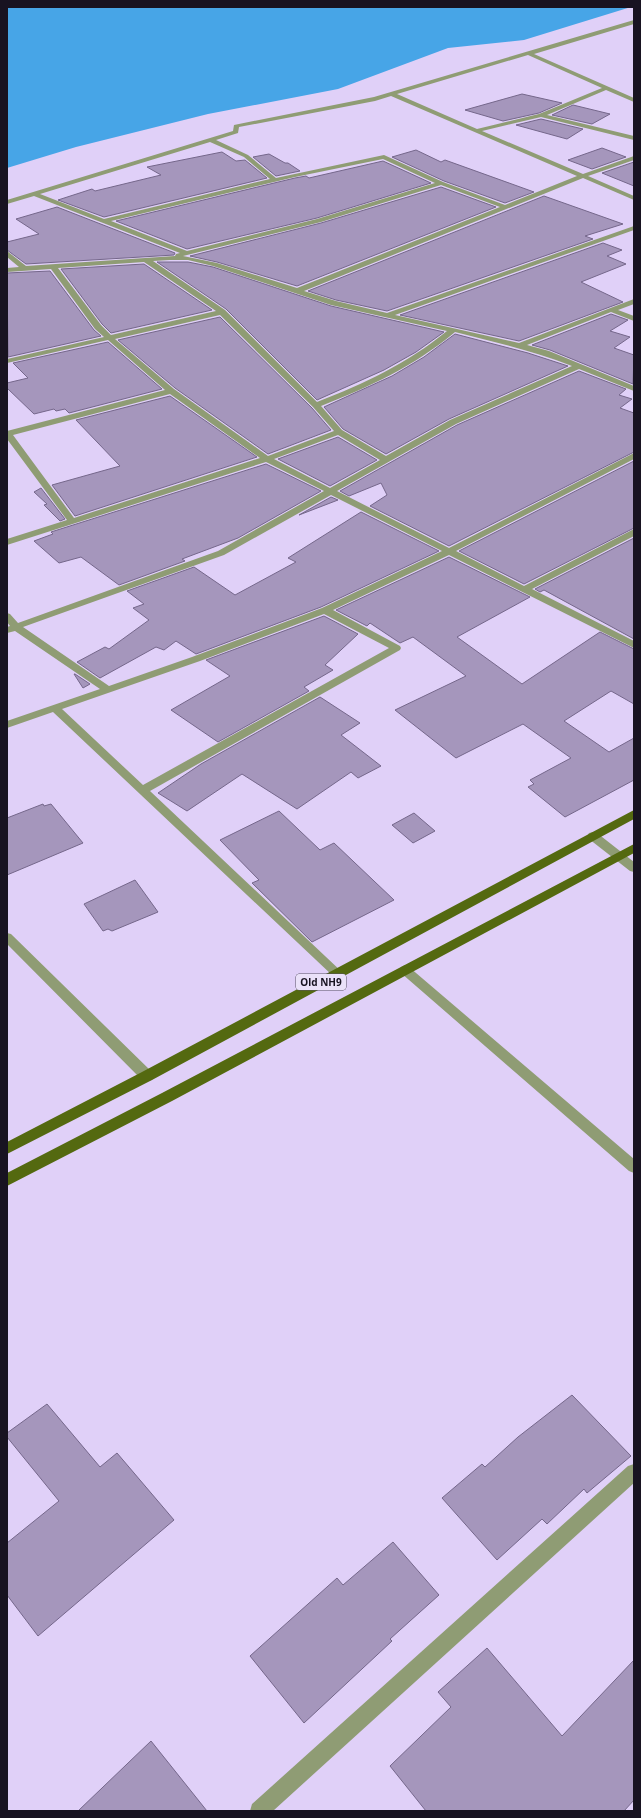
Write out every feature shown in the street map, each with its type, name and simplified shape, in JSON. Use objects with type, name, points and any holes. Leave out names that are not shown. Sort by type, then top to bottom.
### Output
[{"type":"main road","name":"Old NH9","points":[[7,1148],[147,1076],[634,814]]},
{"type":"main road","name":"Old NH9","points":[[7,1180],[634,848]]},
{"type":"street","points":[[7,202],[236,132],[236,126],[375,99],[634,22]]},
{"type":"street","points":[[528,53],[634,100]]},
{"type":"street","points":[[478,130],[541,115],[606,88]]},
{"type":"street","points":[[391,94],[634,198]]},
{"type":"street","points":[[541,115],[634,138]]},
{"type":"street","points":[[211,140],[246,156],[275,180]]},
{"type":"street","points":[[103,221],[275,180],[384,157],[441,183],[505,207]]},
{"type":"street","points":[[297,291],[583,176],[634,158]]},
{"type":"street","points":[[158,269],[170,258],[185,252],[319,221],[441,183]]},
{"type":"street","points":[[34,194],[215,264],[297,291],[334,303],[520,345],[579,366],[634,389]]},
{"type":"street","points":[[385,315],[634,228]]},
{"type":"street","points":[[7,253],[25,269]]},
{"type":"street","points":[[7,270],[170,258],[188,258],[215,264]]},
{"type":"street","points":[[146,260],[222,312],[316,405],[339,432],[386,460]]},
{"type":"street","points":[[53,267],[98,327],[126,354],[171,391],[267,459],[634,645]]},
{"type":"street","points":[[520,345],[634,301]]},
{"type":"street","points":[[612,310],[634,319]]},
{"type":"street","points":[[7,361],[110,339],[222,312]]},
{"type":"street","points":[[316,405],[349,393],[395,369],[424,353],[453,330]]},
{"type":"street","points":[[11,628],[221,553],[453,422],[579,366]]},
{"type":"street","points":[[72,521],[7,434],[171,391]]},
{"type":"street","points":[[7,542],[267,459],[339,432]]},
{"type":"street","points":[[7,725],[196,659],[325,610],[450,551],[634,456]]},
{"type":"street","points":[[525,589],[634,532]]},
{"type":"street","points":[[142,790],[396,648],[325,610]]},
{"type":"street","points":[[7,616],[11,628],[108,690]]},
{"type":"street","points":[[55,708],[337,973]]},
{"type":"street","points":[[593,836],[634,868]]},
{"type":"street","points":[[7,938],[147,1076]]},
{"type":"street","points":[[405,970],[634,1167]]},
{"type":"street","points":[[259,1811],[634,1472]]},
{"type":"water","points":[[7,7],[631,7],[524,40],[448,48],[338,89],[208,114],[76,147],[7,168]]},
{"type":"building","points":[[522,94],[562,103],[539,113],[503,121],[465,110]]},
{"type":"building","points":[[573,105],[610,114],[592,124],[552,115]]},
{"type":"building","points":[[541,119],[583,129],[567,139],[516,125]]},
{"type":"building","points":[[602,148],[626,157],[592,169],[568,160]]},
{"type":"building","points":[[416,150],[441,162],[445,160],[534,192],[505,203],[444,181],[392,157]]},
{"type":"building","points":[[222,152],[236,161],[245,160],[267,178],[104,217],[58,200],[92,189],[95,191],[161,175],[147,167]]},
{"type":"building","points":[[269,154],[285,163],[288,163],[300,171],[276,176],[253,157]]},
{"type":"building","points":[[383,161],[431,183],[317,218],[187,249],[116,221],[295,178],[306,176],[309,178]]},
{"type":"building","points":[[634,162],[634,186],[602,173]]},
{"type":"building","points":[[441,187],[496,207],[297,286],[217,262],[190,256],[321,223]]},
{"type":"building","points":[[544,196],[623,224],[585,236],[593,239],[387,311],[336,300],[308,291]]},
{"type":"building","points":[[57,207],[175,253],[174,255],[26,264],[7,250],[7,242],[39,234],[16,219]]},
{"type":"building","points":[[603,243],[622,250],[607,256],[626,264],[581,282],[623,302],[519,341],[400,315]]},
{"type":"building","points":[[157,262],[188,262],[213,267],[331,306],[444,332],[416,352],[384,370],[317,400],[226,309]]},
{"type":"building","points":[[144,264],[212,310],[111,333],[102,324],[61,269]]},
{"type":"building","points":[[50,271],[94,330],[101,336],[8,357],[7,273]]},
{"type":"building","points":[[611,314],[628,320],[610,331],[630,337],[614,348],[634,355],[633,384],[550,350],[532,345]]},
{"type":"building","points":[[220,317],[312,408],[331,430],[268,454],[175,388],[118,340]]},
{"type":"building","points":[[455,334],[528,353],[568,366],[449,419],[386,454],[343,429],[324,407],[392,376],[424,357]]},
{"type":"building","points":[[108,342],[162,389],[69,413],[65,409],[56,411],[54,409],[34,414],[7,388],[7,383],[28,378],[13,363]]},
{"type":"building","points":[[579,371],[626,389],[619,395],[632,399],[620,408],[634,413],[634,452],[449,546],[370,506],[387,495],[381,483],[349,496],[340,491],[457,425]]},
{"type":"building","points":[[170,396],[257,457],[75,516],[52,485],[120,466],[76,420]]},
{"type":"building","points":[[338,437],[377,460],[330,486],[278,459]]},
{"type":"building","points":[[634,461],[634,528],[524,584],[459,551]]},
{"type":"building","points":[[266,464],[321,491],[238,538],[182,559],[185,561],[119,585],[81,557],[59,563],[34,541],[53,534],[51,532]]},
{"type":"building","points":[[41,488],[65,519],[60,521],[44,505],[47,504],[34,492]]},
{"type":"building","points":[[331,497],[338,500],[299,515]]},
{"type":"building","points":[[361,512],[439,551],[321,607],[196,654],[176,641],[164,650],[156,647],[100,678],[77,662],[105,647],[109,649],[149,620],[133,608],[144,604],[127,591],[194,567],[235,595],[296,562],[288,558]]},
{"type":"building","points":[[634,538],[634,639],[544,590],[540,592],[535,589]]},
{"type":"building","points":[[449,557],[530,597],[457,637],[522,684],[600,632],[634,649],[634,704],[611,691],[564,721],[609,752],[634,738],[634,780],[565,817],[528,787],[534,784],[530,780],[571,758],[523,724],[456,758],[395,710],[466,676],[413,637],[400,643],[370,623],[367,626],[336,610]]},
{"type":"building","points":[[324,616],[358,634],[325,665],[333,670],[304,687],[309,691],[218,742],[171,710],[230,676],[206,660]]},
{"type":"building","points":[[75,674],[90,684],[83,688]]},
{"type":"building","points":[[320,697],[360,723],[341,735],[381,766],[358,778],[351,772],[297,809],[242,774],[187,811],[158,793],[201,764]]},
{"type":"building","points":[[43,804],[44,806],[51,804],[83,843],[7,875],[7,818]]},
{"type":"building","points":[[279,811],[320,850],[334,843],[394,900],[312,942],[252,883],[259,880],[220,840]]},
{"type":"building","points":[[414,813],[435,831],[413,843],[392,825]]},
{"type":"building","points":[[135,880],[158,912],[112,931],[108,929],[103,931],[84,904]]},
{"type":"building","points":[[572,1395],[631,1456],[587,1493],[584,1489],[547,1524],[542,1519],[497,1560],[442,1498],[482,1464],[485,1467],[518,1437]]},
{"type":"building","points":[[47,1404],[100,1467],[117,1453],[174,1520],[38,1636],[7,1595],[7,1543],[59,1501],[7,1437],[7,1433]]},
{"type":"building","points":[[393,1542],[439,1595],[390,1639],[392,1641],[304,1723],[250,1656],[337,1578],[343,1585]]},
{"type":"building","points":[[487,1648],[562,1736],[634,1660],[634,1800],[624,1811],[426,1811],[390,1766],[451,1707],[438,1692]]},
{"type":"building","points":[[151,1741],[207,1811],[78,1811]]}]
